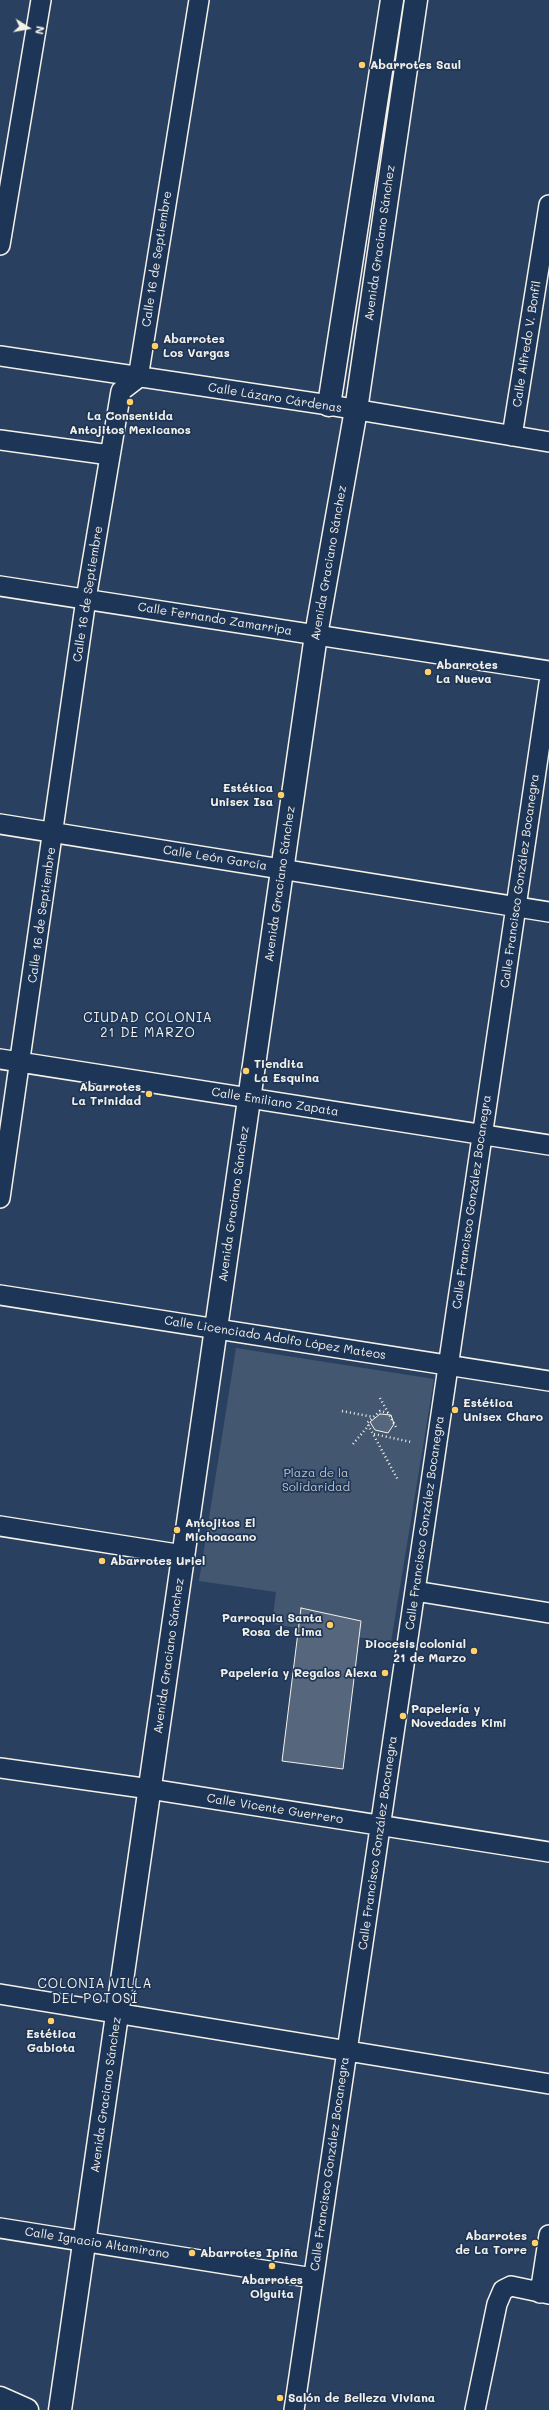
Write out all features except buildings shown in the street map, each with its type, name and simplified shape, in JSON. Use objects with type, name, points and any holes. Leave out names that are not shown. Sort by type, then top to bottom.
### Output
[{"type":"street","points":[[0,245],[41,0]]},
{"type":"street","name":"Calle 16 de Septiembre","points":[[0,1198],[54,832],[86,599],[120,391],[138,378],[199,0]]},
{"type":"street","name":"Avenida Graciano Sánchez","points":[[329,405],[392,0]]},
{"type":"street","name":"Avenida Graciano Sánchez","points":[[60,2410],[316,635],[356,410],[416,0]]},
{"type":"street","name":"Calle Alfredo V. Bonfil","points":[[512,436],[549,205]]},
{"type":"street","name":"Calle Lázaro Cárdenas","points":[[0,356],[138,378],[329,405],[549,442]]},
{"type":"street","points":[[0,440],[110,455]]},
{"type":"street","name":"Calle Fernando Zamarripa","points":[[0,586],[549,671]]},
{"type":"street","name":"Calle Francisco González Bocanegra","points":[[294,2410],[549,682]]},
{"type":"street","name":"Calle León García","points":[[0,824],[549,912]]},
{"type":"street","name":"Calle Emiliano Zapata","points":[[0,1059],[549,1145]]},
{"type":"street","name":"Calle Licenciado Adolfo López Mateos","points":[[0,1295],[549,1380]]},
{"type":"street","points":[[0,1526],[183,1555]]},
{"type":"street","points":[[415,1591],[549,1613]]},
{"type":"street","name":"Calle Vicente Guerrero","points":[[0,1768],[150,1789],[549,1852]]},
{"type":"street","points":[[0,1994],[549,2084]]},
{"type":"street","name":"Calle Ignacio Altamirano","points":[[0,2228],[313,2278]]},
{"type":"street","points":[[475,2410],[497,2304],[503,2290],[511,2286],[545,2294],[549,2235]]},
{"type":"street","points":[[0,2398],[27,2410]]},
{"type":"path","points":[[380,1398],[396,1427]]},
{"type":"path","points":[[342,1411],[374,1417]]},
{"type":"path","points":[[353,1444],[369,1425],[367,1423],[380,1411],[388,1413]]},
{"type":"path","points":[[369,1425],[398,1480]]},
{"type":"path","points":[[374,1434],[411,1442]]},
{"type":"green space","name":"Plaza de la Solidaridad","points":[[236,1348],[434,1379],[391,1642],[272,1624],[276,1592],[199,1581]]},
{"type":"place","name":"Abarrotes Saul","points":[[362,65]]},
{"type":"place","name":"Abarrotes Los Vargas","points":[[155,346]]},
{"type":"place","name":"La Consentida Antojitos Mexicanos","points":[[130,402]]},
{"type":"place","name":"Abarrotes La Nueva","points":[[428,672]]},
{"type":"place","name":"Estética Unisex Isa","points":[[281,795]]},
{"type":"place","name":"Tiendita La Esquina","points":[[246,1071]]},
{"type":"place","name":"Abarrotes La Trinidad","points":[[149,1094]]},
{"type":"place","name":"Estética Unisex Charo","points":[[455,1410]]},
{"type":"place","name":"Antojitos El Michoacano","points":[[177,1530]]},
{"type":"place","name":"Abarrotes Uriel","points":[[102,1561]]},
{"type":"place","name":"Parroquia Santa Rosa de Lima","points":[[330,1625]]},
{"type":"place","name":"Diocesis colonial 21 de Marzo","points":[[474,1651]]},
{"type":"place","name":"Papelería y Regalos Alexa","points":[[385,1673]]},
{"type":"place","name":"Papelería y Novedades Kimi","points":[[403,1716]]},
{"type":"place","name":"Estética Gabiota","points":[[51,2021]]},
{"type":"place","name":"Abarrotes de La Torre","points":[[535,2243]]},
{"type":"place","name":"Abarrotes Ipiña","points":[[192,2253]]},
{"type":"place","name":"Abarrotes Olguita","points":[[272,2266]]},
{"type":"place","name":"Salón de Belleza Viviana","points":[[280,2398]]},
{"type":"district","name":"CIUDAD COLONIA 21 DE MARZO","points":[[148,1026]]},
{"type":"district","name":"COLONIA VILLA DEL POTOSÍ","points":[[95,1992]]}]
